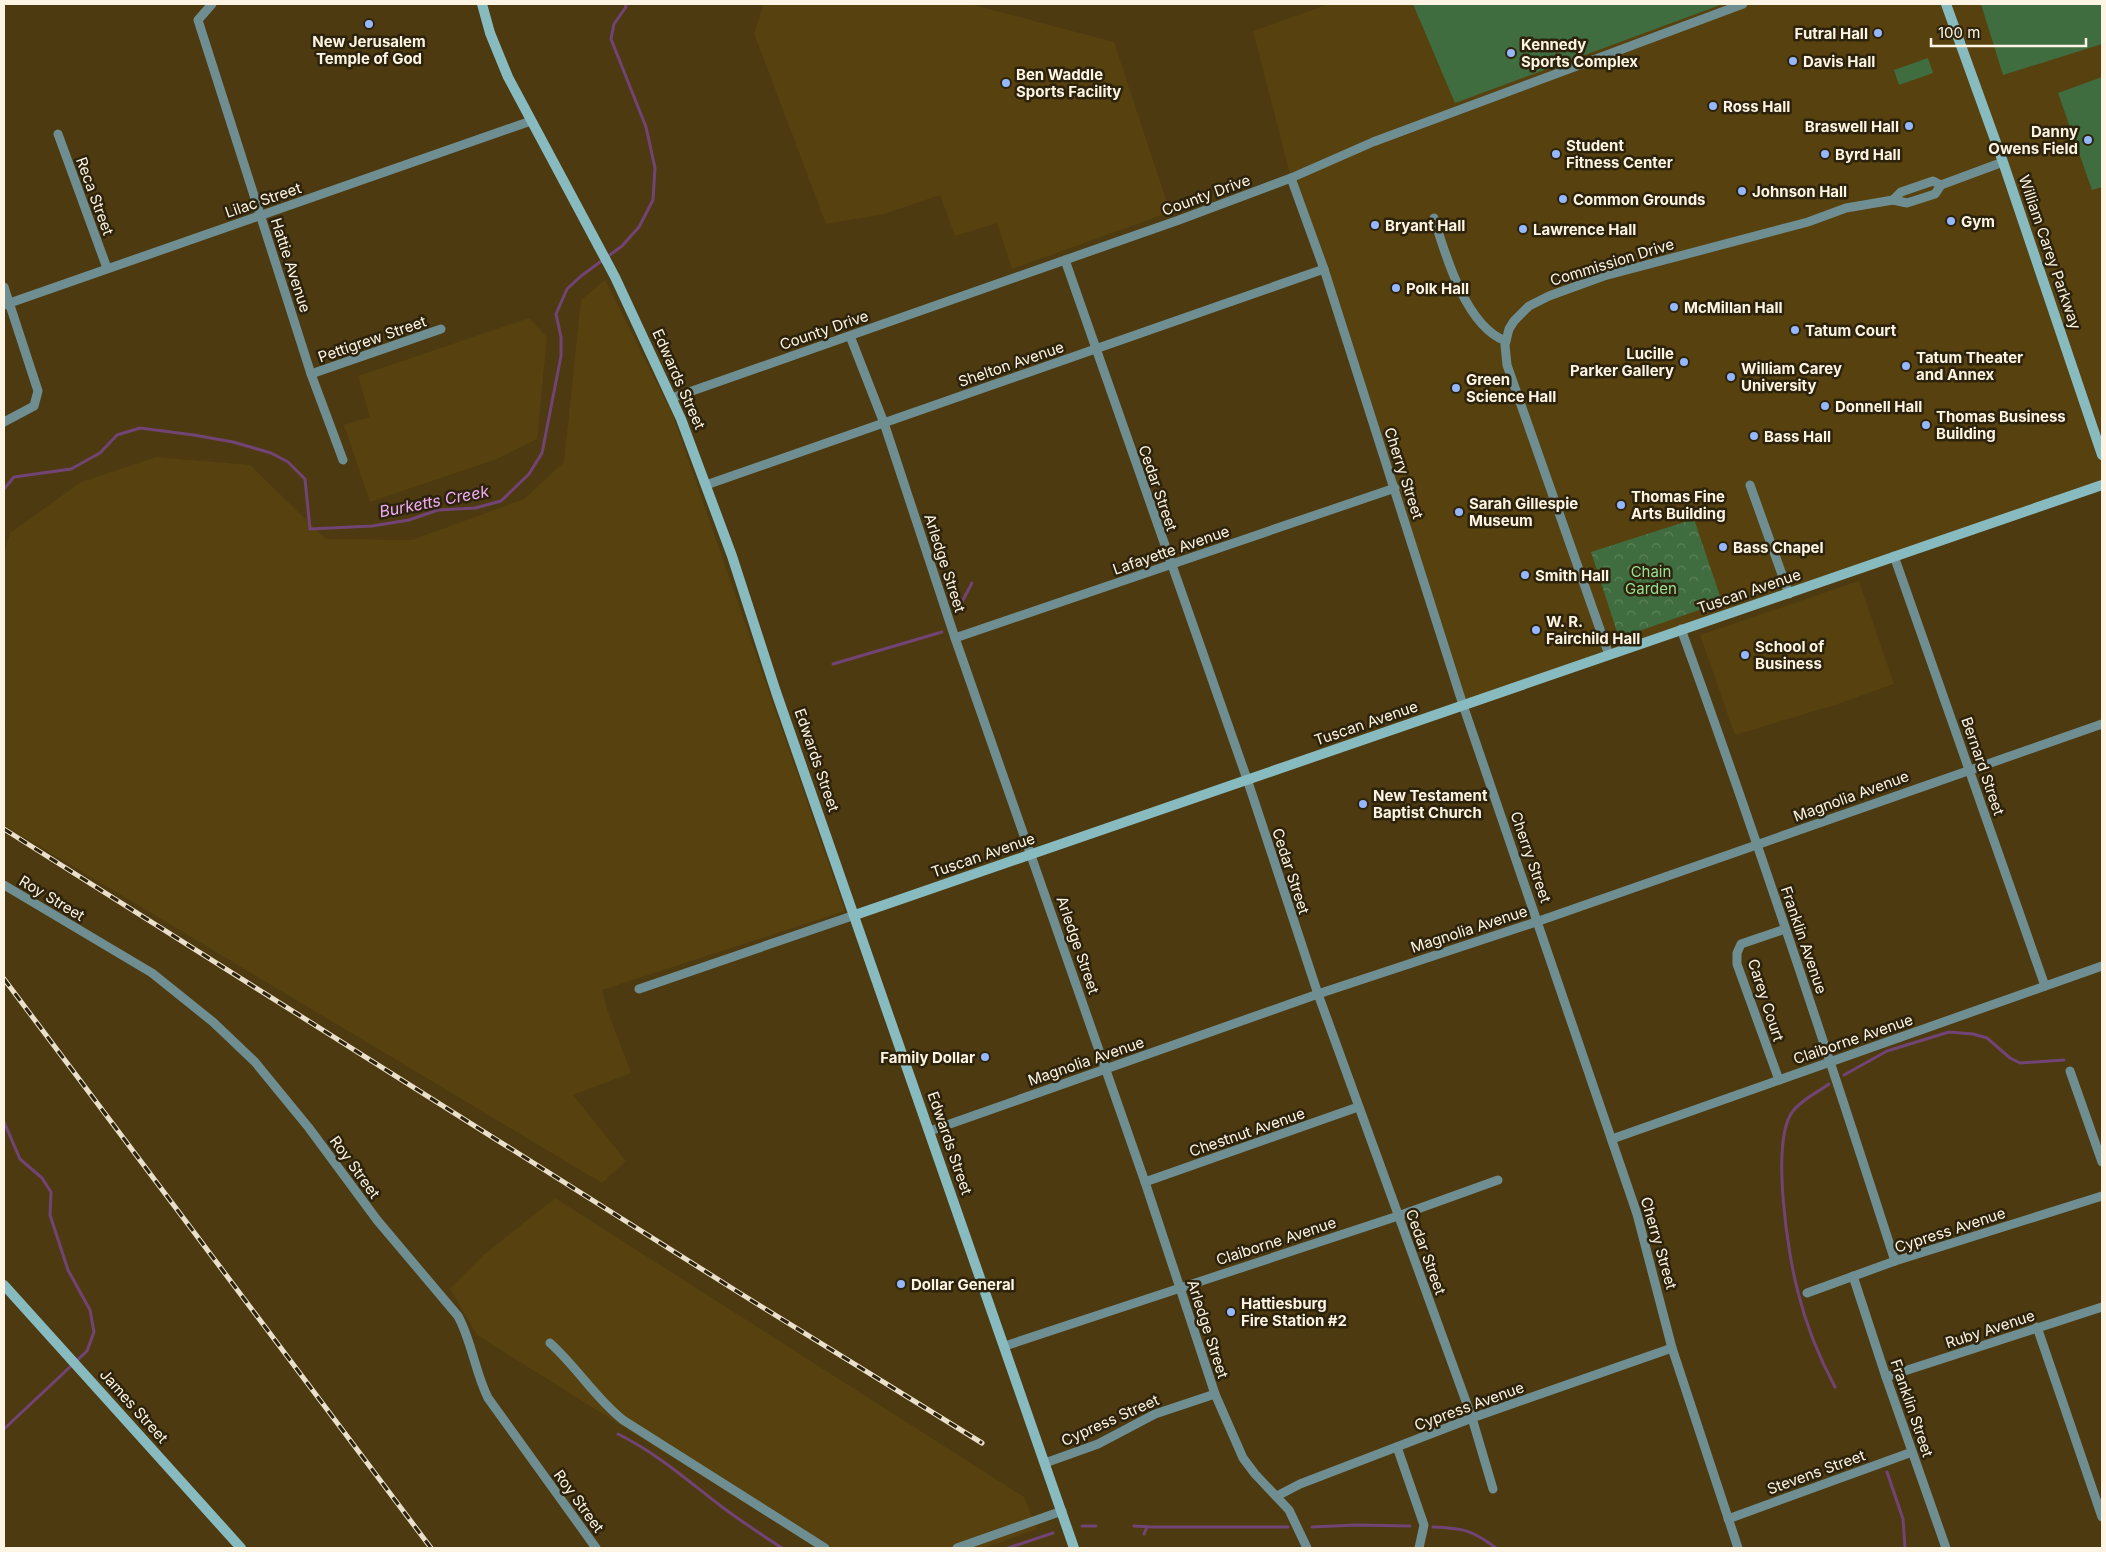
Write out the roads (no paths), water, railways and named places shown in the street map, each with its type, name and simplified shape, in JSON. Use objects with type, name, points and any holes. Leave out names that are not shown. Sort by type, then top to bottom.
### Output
[{"type":"main road","name":"Edwards Street","points":[[482,4],[501,62],[614,277],[672,398],[706,485],[1074,1548]]},
{"type":"main road","name":"William Carey Parkway","points":[[1946,4],[2003,162],[2102,455]]},
{"type":"main road","name":"Tuscan Avenue","points":[[855,915],[2102,485]]},
{"type":"main road","name":"James Street","points":[[4,1285],[241,1548]]},
{"type":"street","name":"Hattie Avenue","points":[[212,4],[198,20],[312,374],[343,460]]},
{"type":"street","name":"County Drive","points":[[672,398],[1065,260],[1291,178],[1373,142],[1743,4]]},
{"type":"street","name":"Lilac Street","points":[[6,305],[107,268],[531,121]]},
{"type":"street","name":"Reca Street","points":[[58,134],[107,268]]},
{"type":"street","name":"Commission Drive","points":[[1609,655],[1507,364],[1505,355],[1506,341],[1514,321],[1539,300],[1604,276],[1808,222],[1846,208],[1893,200],[1907,203],[1935,194],[1941,186],[2003,162]]},
{"type":"street","name":"Cherry Street","points":[[1291,178],[1324,269],[1464,705],[1612,1139],[1647,1247],[1672,1348],[1738,1548]]},
{"type":"street","name":"Commission Drive","points":[[1893,200],[1901,192],[1933,181],[1941,186]]},
{"type":"street","points":[[1434,218],[1461,293],[1496,338],[1506,341]]},
{"type":"street","name":"Cedar Street","points":[[1065,260],[1170,565],[1247,779],[1318,994],[1472,1418],[1493,1489]]},
{"type":"street","name":"Shelton Avenue","points":[[706,485],[1324,269]]},
{"type":"street","points":[[4,287],[6,305],[38,391],[34,406],[4,422]]},
{"type":"street","name":"Pettigrew Street","points":[[312,374],[441,329]]},
{"type":"street","name":"Arledge Street","points":[[850,336],[884,423],[955,638],[1145,1182],[1215,1394],[1243,1458],[1294,1517],[1307,1548]]},
{"type":"street","points":[[1750,485],[1789,594]]},
{"type":"street","name":"Lafayette Avenue","points":[[955,638],[1395,488]]},
{"type":"street","name":"Bernard Street","points":[[1894,556],[2044,986]]},
{"type":"street","name":"Franklin Avenue","points":[[1681,629],[1758,844],[1895,1261]]},
{"type":"street","name":"Magnolia Avenue","points":[[930,1131],[1318,994],[1538,921],[2102,724]]},
{"type":"street","name":"Roy Street","points":[[4,884],[152,973],[213,1022],[255,1062],[309,1128],[376,1220],[458,1316],[464,1326],[488,1398],[596,1548]]},
{"type":"street","name":"Tuscan Avenue","points":[[639,989],[855,915]]},
{"type":"street","name":"Carey Court","points":[[1779,1080],[1738,964],[1737,953],[1741,944],[1785,929]]},
{"type":"street","name":"Claiborne Avenue","points":[[1612,1139],[2102,966]]},
{"type":"street","points":[[2070,1071],[2102,1162]]},
{"type":"street","name":"Chestnut Avenue","points":[[1145,1182],[1358,1107]]},
{"type":"street","name":"Claiborne Avenue","points":[[1005,1346],[1398,1216],[1498,1180]]},
{"type":"street","name":"Cypress Avenue","points":[[1808,1293],[1895,1261],[2102,1196]]},
{"type":"street","name":"Franklin Street","points":[[1853,1276],[1946,1548]]},
{"type":"street","name":"Ruby Avenue","points":[[1886,1377],[2102,1307]]},
{"type":"street","points":[[2037,1328],[2102,1518]]},
{"type":"street","points":[[550,1344],[563,1355],[603,1403],[623,1420],[825,1548]]},
{"type":"street","name":"Cypress Avenue","points":[[1277,1496],[1300,1484],[1472,1418],[1672,1348]]},
{"type":"street","name":"Cypress Street","points":[[1045,1463],[1091,1448],[1155,1414],[1215,1394]]},
{"type":"street","points":[[1397,1447],[1424,1525],[1419,1548]]},
{"type":"street","name":"Stevens Street","points":[[1728,1519],[1912,1452]]},
{"type":"street","points":[[957,1548],[1062,1511]]},
{"type":"waterway","name":"Burketts Creek","points":[[4,489],[14,477],[71,469],[100,453],[117,435],[140,428],[233,442],[271,453],[288,462],[305,479],[310,529],[372,526],[409,520],[438,510],[475,508],[501,501],[529,474],[542,453],[561,356],[561,337],[556,314],[567,289],[581,276],[622,246],[639,227],[653,200],[655,168],[646,127],[611,39],[614,24],[626,7],[625,4]]},
{"type":"waterway","points":[[957,611],[972,583]]},
{"type":"waterway","points":[[833,664],[942,632]]},
{"type":"waterway","points":[[1844,1075],[1887,1051],[1949,1032],[1973,1034],[1987,1038],[2010,1058],[2020,1063],[2064,1060]]},
{"type":"waterway","points":[[1829,1084],[1805,1100],[1793,1111],[1786,1126],[1782,1172],[1786,1227],[1798,1292],[1814,1341],[1835,1387]]},
{"type":"waterway","name":"Burketts Creek","points":[[4,1122],[20,1159],[42,1178],[51,1192],[50,1215],[68,1270],[90,1310],[94,1332],[87,1351],[4,1429]]},
{"type":"waterway","points":[[618,1434],[659,1459],[729,1512],[782,1548]]},
{"type":"waterway","points":[[1887,1472],[1903,1519],[1905,1548]]},
{"type":"waterway","points":[[1312,1527],[1356,1525],[1410,1526]]},
{"type":"waterway","points":[[1082,1526],[1096,1526]]},
{"type":"waterway","points":[[1134,1526],[1288,1527]]},
{"type":"waterway","points":[[1144,1534],[1147,1527]]},
{"type":"waterway","points":[[1433,1527],[1467,1531],[1496,1548]]},
{"type":"waterway","points":[[1008,1548],[1053,1533]]},
{"type":"railway","points":[[4,829],[738,1292],[982,1443]]},
{"type":"railway","points":[[4,979],[431,1548]]},
{"type":"place","name":"New Jerusalem Temple of God","points":[[369,24]]},
{"type":"place","name":"Futral Hall","points":[[1878,33]]},
{"type":"place","name":"Kennedy Sports Complex","points":[[1511,53]]},
{"type":"place","name":"Davis Hall","points":[[1793,61]]},
{"type":"place","name":"Ben Waddle Sports Facility","points":[[1006,83]]},
{"type":"place","name":"Ross Hall","points":[[1713,106]]},
{"type":"place","name":"Braswell Hall","points":[[1909,126]]},
{"type":"place","name":"Danny Owens Field","points":[[2088,140]]},
{"type":"place","name":"Student Fitness Center","points":[[1556,154]]},
{"type":"place","name":"Byrd Hall","points":[[1825,154]]},
{"type":"place","name":"Johnson Hall","points":[[1742,191]]},
{"type":"place","name":"Common Grounds","points":[[1563,199]]},
{"type":"place","name":"Gym","points":[[1951,221]]},
{"type":"place","name":"Bryant Hall","points":[[1375,225]]},
{"type":"place","name":"Lawrence Hall","points":[[1523,229]]},
{"type":"place","name":"Polk Hall","points":[[1396,288]]},
{"type":"place","name":"McMillan Hall","points":[[1674,307]]},
{"type":"place","name":"Tatum Court","points":[[1795,330]]},
{"type":"place","name":"Lucille Parker Gallery","points":[[1684,362]]},
{"type":"place","name":"Tatum Theater and Annex","points":[[1906,366]]},
{"type":"place","name":"William Carey University","points":[[1731,377]]},
{"type":"place","name":"Green Science Hall","points":[[1456,388]]},
{"type":"place","name":"Donnell Hall","points":[[1825,406]]},
{"type":"place","name":"Thomas Business Building","points":[[1926,425]]},
{"type":"place","name":"Bass Hall","points":[[1754,436]]},
{"type":"place","name":"Thomas Fine Arts Building","points":[[1621,505]]},
{"type":"place","name":"Sarah Gillespie Museum","points":[[1459,512]]},
{"type":"place","name":"Bass Chapel","points":[[1723,547]]},
{"type":"place","name":"Smith Hall","points":[[1525,575]]},
{"type":"place","name":"W. R. Fairchild Hall","points":[[1536,630]]},
{"type":"place","name":"School of Business","points":[[1745,655]]},
{"type":"place","name":"New Testament Baptist Church","points":[[1363,804]]},
{"type":"place","name":"Family Dollar","points":[[985,1057]]},
{"type":"place","name":"Dollar General","points":[[901,1284]]},
{"type":"place","name":"Hattiesburg Fire Station #2","points":[[1231,1312]]},
{"type":"park label","name":"Chain Garden","points":[[1651,580]]}]
